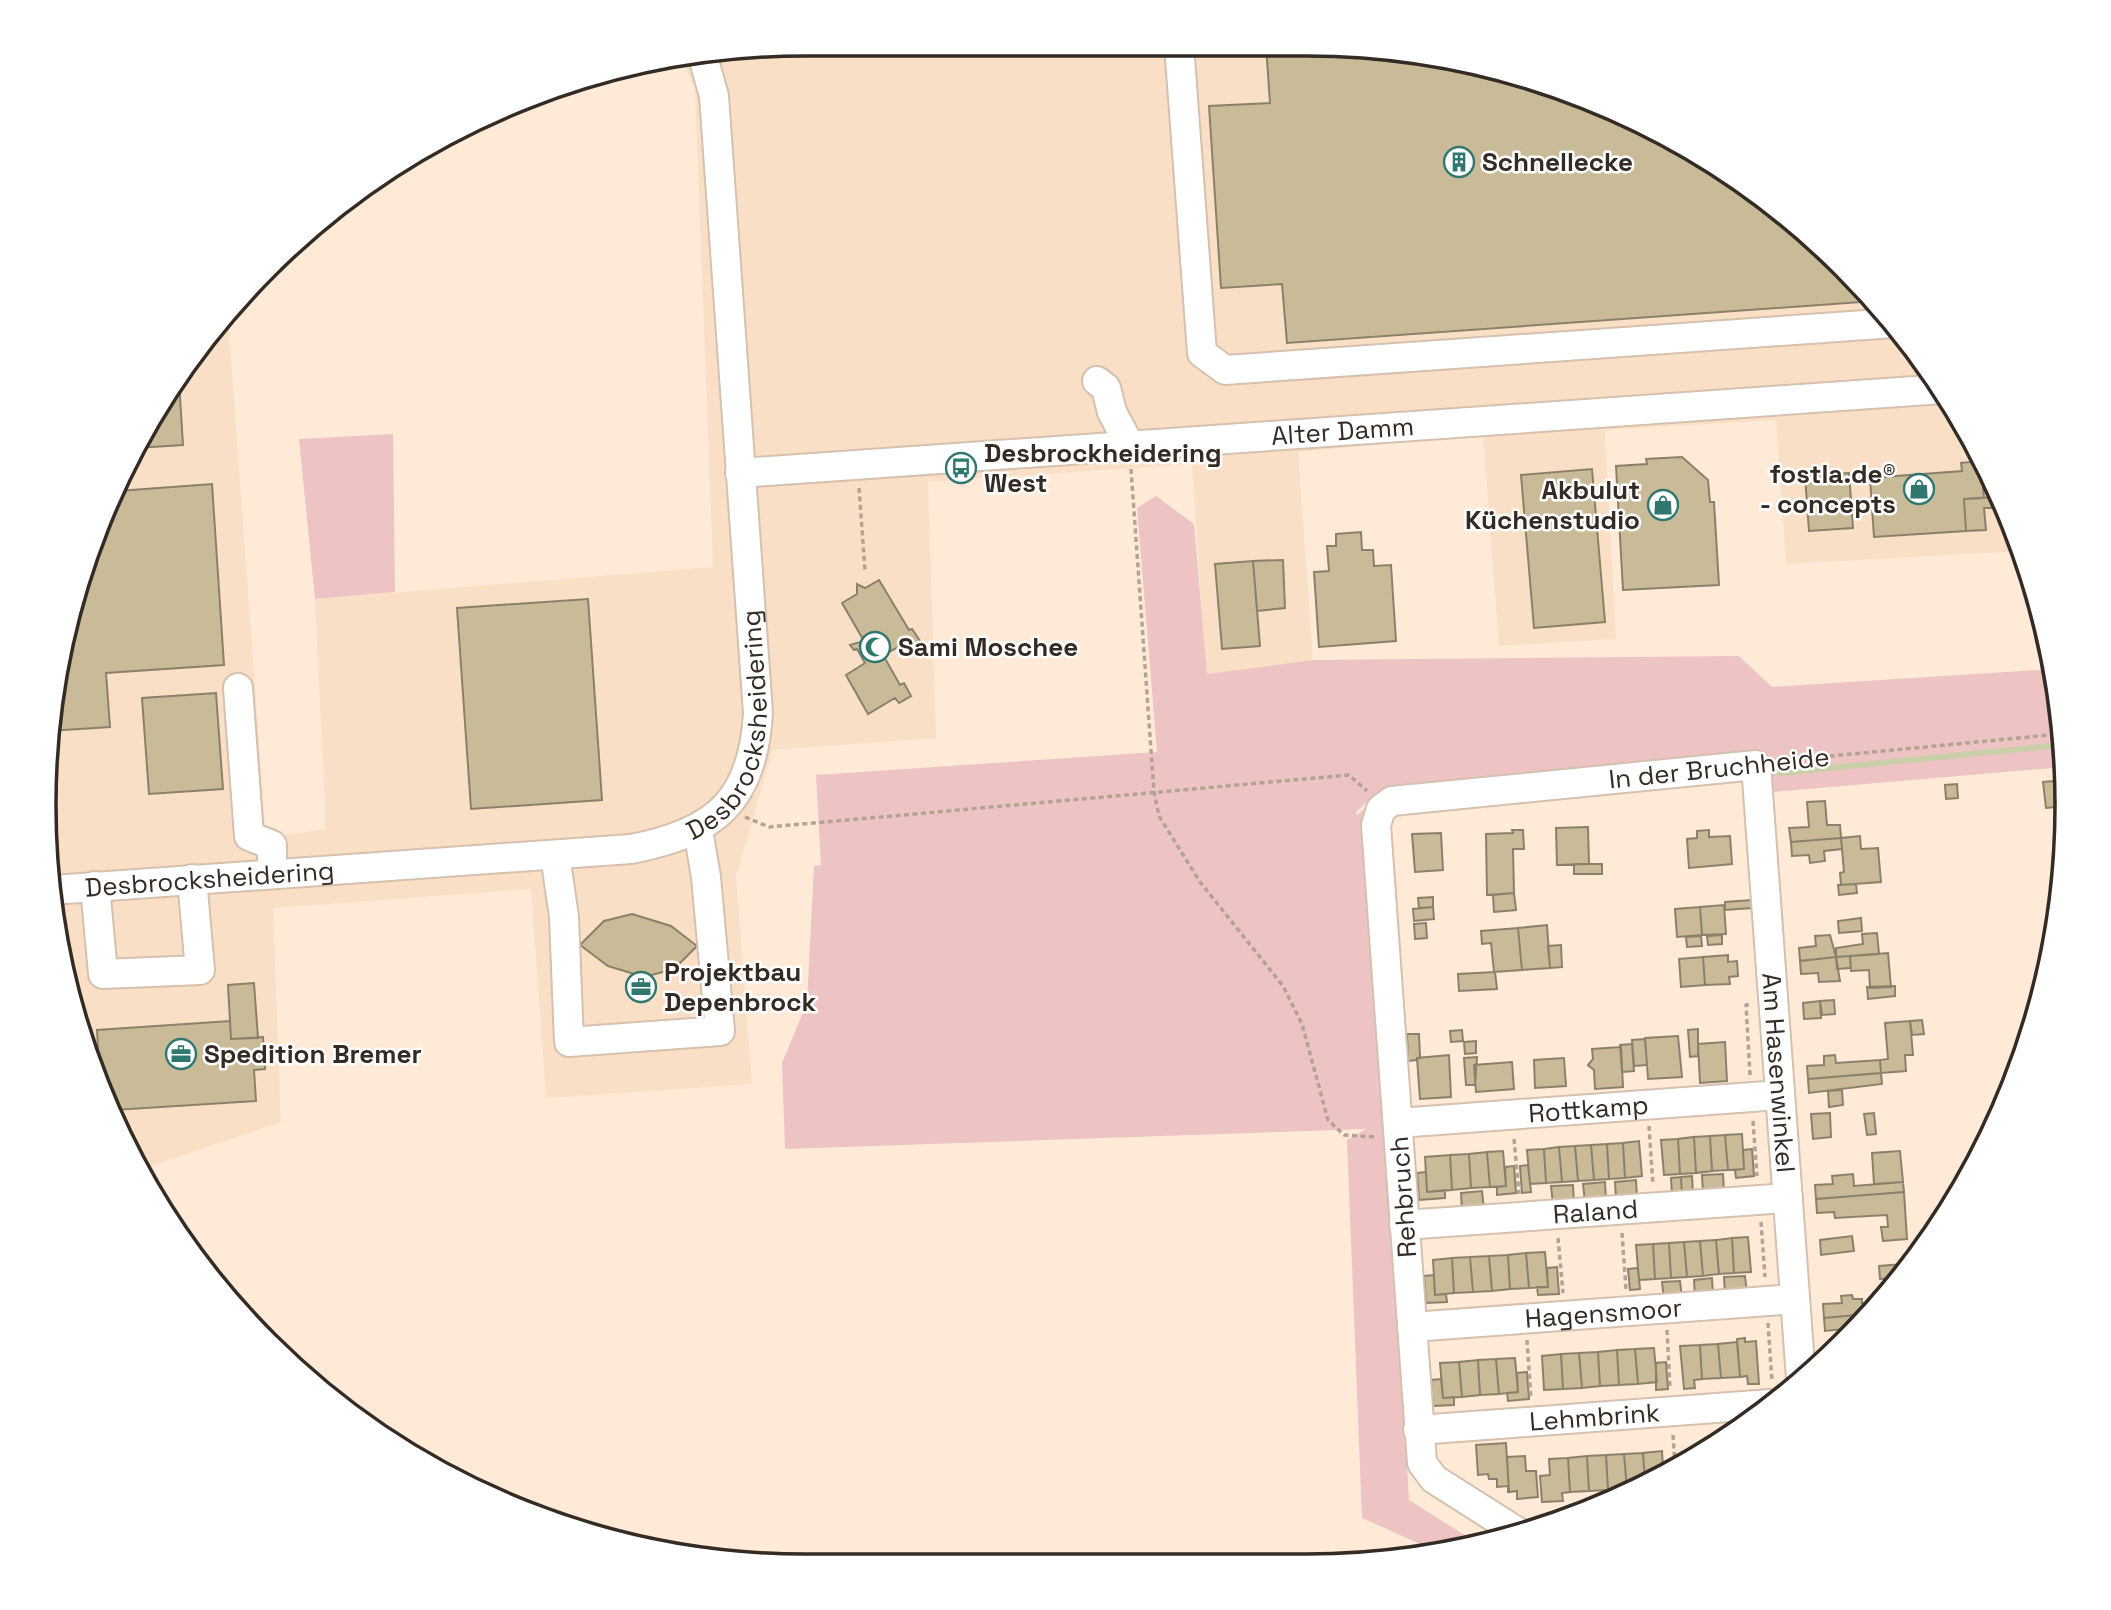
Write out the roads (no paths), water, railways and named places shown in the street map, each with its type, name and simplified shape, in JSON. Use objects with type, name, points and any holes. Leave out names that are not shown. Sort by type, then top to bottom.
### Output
[{"type":"street","points":[[1180,56],[1202,354],[1225,370],[1880,324]]},
{"type":"street","name":"Desbrocksheidering","points":[[61,889],[631,849],[668,842],[698,830],[727,809],[749,766],[756,741],[758,713],[713,96],[705,62]]},
{"type":"street","points":[[1097,381],[1106,388],[1115,418],[1130,446]]},
{"type":"street","name":"Alter Damm","points":[[740,473],[1930,390]]},
{"type":"street","points":[[238,688],[249,836],[272,845],[272,873]]},
{"type":"street","name":"In der Bruchheide","points":[[1381,810],[1392,801],[1756,765]]},
{"type":"street","name":"Am Hasenwinkel","points":[[1756,765],[1800,1368]]},
{"type":"street","name":"Rehbruch","points":[[1381,810],[1376,825],[1422,1463],[1426,1472],[1508,1526]]},
{"type":"street","points":[[555,855],[564,916],[569,1042],[720,1031],[706,877],[698,830]]},
{"type":"street","points":[[95,886],[103,974],[200,970],[192,879]]},
{"type":"street","name":"Rottkamp","points":[[1398,1131],[1512,1114],[1780,1095]]},
{"type":"street","name":"Raland","points":[[1404,1225],[1788,1198]]},
{"type":"street","name":"Hagensmoor","points":[[1412,1327],[1795,1299]]},
{"type":"street","name":"Lehmbrink","points":[[1418,1430],[1753,1405]]},
{"type":"waterway","points":[[1780,773],[2052,746]]},
{"type":"place","name":"Schnellecke","points":[[1459,162]]},
{"type":"place","name":"Desbrockheidering West","points":[[961,468]]},
{"type":"place","name":"fostla.de® - concepts","points":[[1919,489]]},
{"type":"place","name":"Akbulut Küchenstudio","points":[[1663,505]]},
{"type":"place","name":"Sami Moschee","points":[[875,647]]},
{"type":"place","name":"Projektbau Depenbrock","points":[[641,987]]},
{"type":"place","name":"Spedition Bremer","points":[[181,1054]]}]
